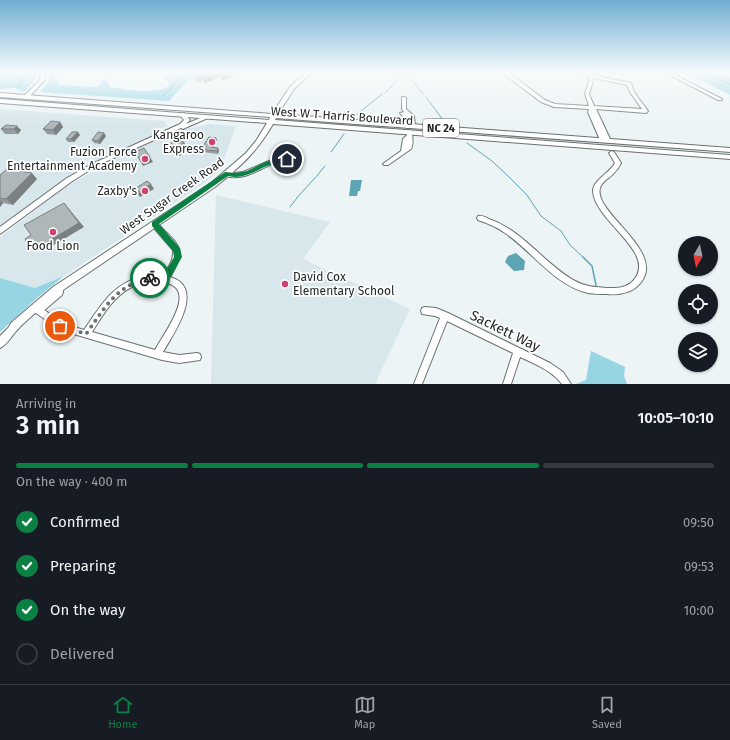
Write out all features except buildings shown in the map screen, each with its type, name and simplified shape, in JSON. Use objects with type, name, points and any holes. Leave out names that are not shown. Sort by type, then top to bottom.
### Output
[{"type":"main road","name":"West Sugar Creek Road","points":[[0,343],[14,326],[56,290],[227,174],[254,148],[288,91]]},
{"type":"main road","name":"West W T Harris Boulevard","points":[[0,95],[272,119],[409,134],[598,143],[608,145]]},
{"type":"main road","name":"West W T Harris Boulevard","points":[[0,101],[208,117],[410,126],[727,156]]},
{"type":"main road","points":[[608,145],[660,144],[730,151]]},
{"type":"main road","points":[[727,156],[723,153],[730,151]]},
{"type":"main road","name":"West Sugar Creek Road","points":[[12,330],[19,328],[51,300],[64,286]]},
{"type":"street","points":[[26,97],[32,91]]},
{"type":"street","points":[[531,91],[543,101],[558,106],[646,111],[631,91]]},
{"type":"street","points":[[480,218],[494,222],[509,231],[561,274],[577,285],[592,290],[612,292],[634,285],[640,278],[642,271],[640,256],[634,245],[601,206],[596,196],[596,190],[600,181],[611,174],[616,167],[608,145],[590,112],[592,108],[587,95],[588,91]]},
{"type":"street","points":[[704,91],[720,99]]},
{"type":"street","points":[[403,98],[404,109],[411,116],[410,126]]},
{"type":"street","points":[[177,128],[186,121],[187,118],[183,115]]},
{"type":"street","points":[[0,231],[47,195],[84,170],[177,128],[208,117]]},
{"type":"street","points":[[386,164],[404,152],[406,139],[409,134]]},
{"type":"street","points":[[227,174],[235,176],[248,173],[268,163],[287,159]]},
{"type":"street","points":[[154,224],[173,245],[178,253],[175,264],[165,279]]},
{"type":"street","points":[[86,334],[114,295],[126,286],[150,278],[165,279],[173,282],[181,290],[182,302],[178,316],[157,354]]},
{"type":"street","points":[[39,310],[60,326],[86,334],[179,359],[197,357]]},
{"type":"street","name":"Sackett Way","points":[[425,311],[431,310],[445,316],[554,370],[568,384]]},
{"type":"street","points":[[418,384],[445,316]]},
{"type":"street","points":[[507,384],[517,352]]},
{"type":"shaded area","points":[[41,91],[178,91],[169,101],[40,92]]},
{"type":"shaded area","points":[[722,91],[730,91],[730,95]]},
{"type":"shaded area","points":[[0,109],[165,121],[167,126],[152,132],[154,136],[83,169],[0,226]]},
{"type":"shaded area","points":[[209,124],[236,126],[221,168],[206,182],[64,276],[35,288],[0,278],[0,237],[64,188],[118,157],[182,130]]},
{"type":"shaded area","points":[[351,180],[362,180],[360,191],[358,191],[357,196],[349,196]]},
{"type":"shaded area","name":"David Cox Elementary School","points":[[216,195],[330,222],[303,259],[410,309],[375,384],[211,384]]},
{"type":"shaded area","points":[[516,253],[525,261],[524,270],[514,271],[505,262],[508,256]]},
{"type":"shaded area","points":[[64,276],[37,298],[0,332],[0,278],[35,288]]},
{"type":"shaded area","points":[[591,351],[625,367],[624,376],[627,384],[576,384],[586,380]]},
{"type":"waterway","points":[[163,96],[169,91]]},
{"type":"waterway","points":[[355,116],[382,94]]},
{"type":"waterway","points":[[426,97],[443,120]]},
{"type":"waterway","points":[[331,152],[344,134]]},
{"type":"waterway","points":[[467,143],[492,161],[508,176],[527,195],[541,216],[561,231],[570,245],[584,258]]},
{"type":"waterway","points":[[290,207],[325,166]]},
{"type":"waterway","points":[[584,258],[592,266],[596,285]]},
{"type":"way so far","points":[[60,326],[86,334],[114,295],[132,282],[150,278]]},
{"type":"place","name":"Kangaroo Express","points":[[212,142]]},
{"type":"place","name":"Fuzion Force Entertainment Academy","points":[[145,159]]},
{"type":"place","name":"Zaxby's","points":[[145,191]]},
{"type":"place","name":"Food Lion","points":[[53,232]]},
{"type":"place","name":"David Cox Elementary School","points":[[285,284]]},
{"type":"route","points":[[150,278],[165,279],[178,257],[177,250],[154,224],[227,174],[232,176],[241,175],[253,172],[268,163],[281,159],[287,159]]}]
